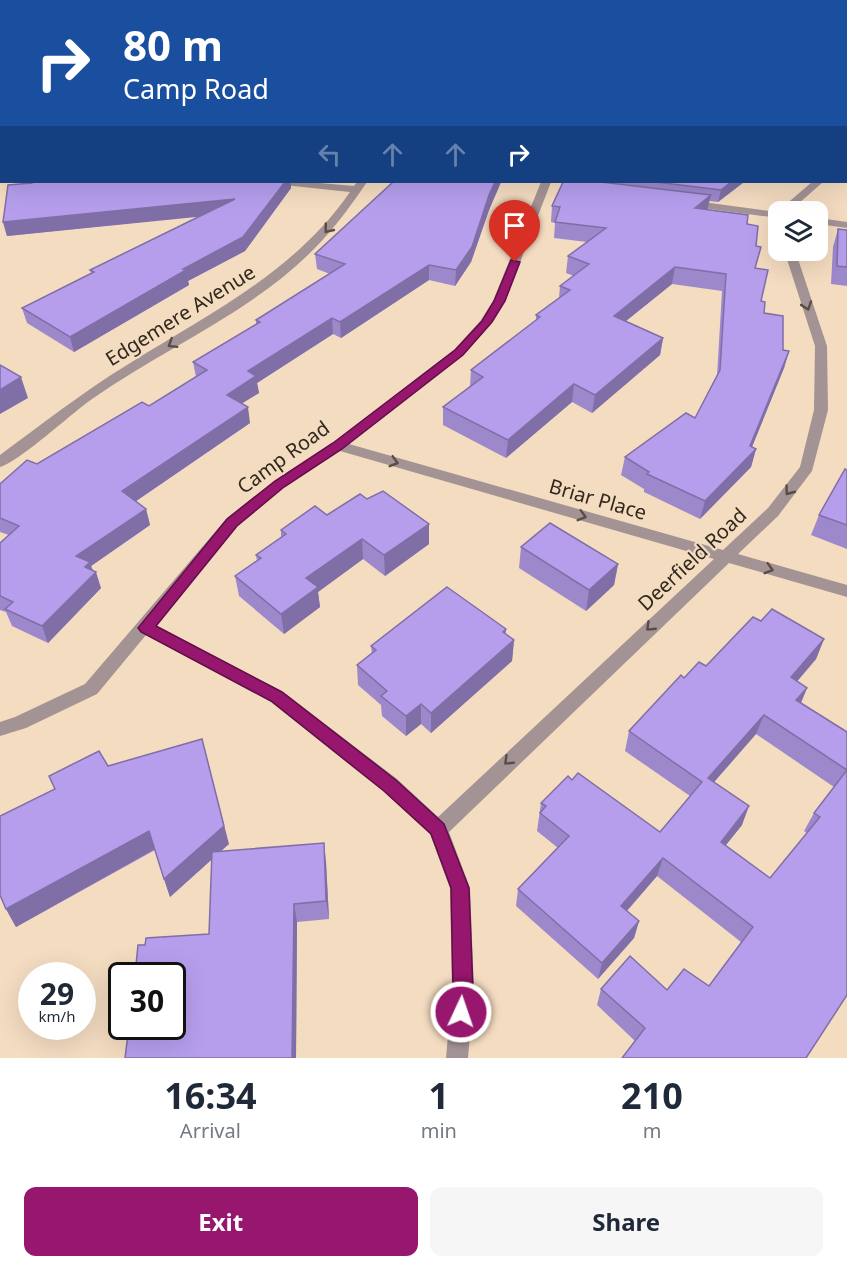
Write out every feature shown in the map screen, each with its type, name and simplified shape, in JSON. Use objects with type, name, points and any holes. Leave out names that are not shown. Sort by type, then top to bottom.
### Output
[{"type":"street","points":[[303,183],[360,186]]},
{"type":"street","points":[[545,183],[560,187]]},
{"type":"street","name":"Camp Road","points":[[0,729],[21,723],[91,689],[146,628],[232,522],[279,484],[338,446],[459,352],[486,322],[500,301],[545,183]]},
{"type":"street","points":[[795,201],[817,183]]},
{"type":"street","name":"Edgemere Avenue","points":[[0,462],[99,388],[282,273],[325,233],[360,186]]},
{"type":"street","points":[[680,202],[768,215]]},
{"type":"street","points":[[828,222],[847,225]]},
{"type":"street","name":"Deerfield Road","points":[[438,829],[724,556],[774,512],[807,468],[820,410],[821,346],[793,261]]},
{"type":"street","name":"Briar Place","points":[[338,446],[847,591]]},
{"type":"street","points":[[146,628],[277,697],[390,785],[438,829],[460,888],[463,990],[457,1058]]},
{"type":"street","points":[[0,720],[21,723]]},
{"type":"street","points":[[0,735],[21,723]]},
{"type":"building","points":[[32,183],[284,183],[243,237],[183,269],[186,270],[70,337],[22,308],[94,272],[90,270],[235,199],[3,222],[8,185]]},
{"type":"building","points":[[392,183],[495,183],[472,247],[456,270],[429,265],[340,322],[332,318],[248,371],[256,376],[227,395],[248,407],[122,491],[146,509],[76,556],[90,562],[85,567],[96,572],[42,626],[5,609],[13,602],[0,596],[0,543],[19,526],[0,518],[0,484],[27,460],[37,464],[142,402],[149,406],[207,370],[193,362],[260,322],[256,320],[345,264],[315,254]]},
{"type":"building","points":[[563,183],[609,183],[711,195],[695,208],[748,215],[747,224],[758,226],[756,246],[761,247],[755,268],[768,270],[761,301],[765,302],[764,313],[783,316],[783,350],[789,351],[750,446],[756,449],[705,501],[647,474],[649,472],[625,457],[686,413],[695,418],[720,370],[726,274],[675,267],[614,316],[663,338],[595,395],[574,384],[508,440],[443,407],[483,377],[471,370],[540,317],[536,315],[570,290],[560,286],[589,264],[568,256],[606,228],[555,222],[560,207],[552,206]]},
{"type":"building","points":[[664,183],[730,183],[721,190]]},
{"type":"building","points":[[838,229],[847,230],[847,267],[837,266]]},
{"type":"building","points":[[0,365],[21,377],[0,390]]},
{"type":"building","points":[[845,469],[847,470],[847,525],[819,515]]},
{"type":"building","points":[[383,491],[429,524],[384,555],[362,539],[306,578],[318,587],[281,614],[235,576],[261,558],[256,555],[286,534],[281,530],[315,506],[327,515],[360,494],[367,499]]},
{"type":"building","points":[[550,523],[618,564],[589,590],[521,547]]},
{"type":"building","points":[[447,587],[506,629],[503,632],[514,640],[431,713],[421,704],[406,716],[381,696],[387,691],[357,665],[376,650],[371,646]]},
{"type":"building","points":[[772,609],[824,639],[791,677],[807,688],[796,700],[847,732],[847,770],[847,995],[806,1058],[622,1058],[645,1028],[601,989],[630,956],[667,990],[684,969],[709,986],[753,927],[663,858],[621,906],[639,921],[602,963],[518,889],[569,836],[540,813],[546,806],[541,803],[568,776],[572,780],[578,773],[660,832],[702,782],[629,731],[681,675],[684,678],[699,662],[706,666],[753,617],[761,621]],"holes":[[[764,715],[847,770],[814,813],[820,817],[770,878],[721,842],[749,806],[708,778]]]},
{"type":"building","points":[[202,739],[224,826],[164,879],[149,831],[6,909],[0,895],[0,816],[55,789],[49,776],[99,751],[108,766]]},
{"type":"building","points":[[324,843],[326,901],[294,904],[292,1058],[125,1058],[127,1040],[186,1040],[186,962],[136,962],[138,945],[145,945],[146,938],[209,934],[212,852]]},
{"type":"route","points":[[461,1012],[463,990],[460,888],[438,829],[390,785],[277,697],[146,628],[158,610],[232,522],[279,484],[338,446],[459,352],[486,322],[500,301],[515,262]]}]
